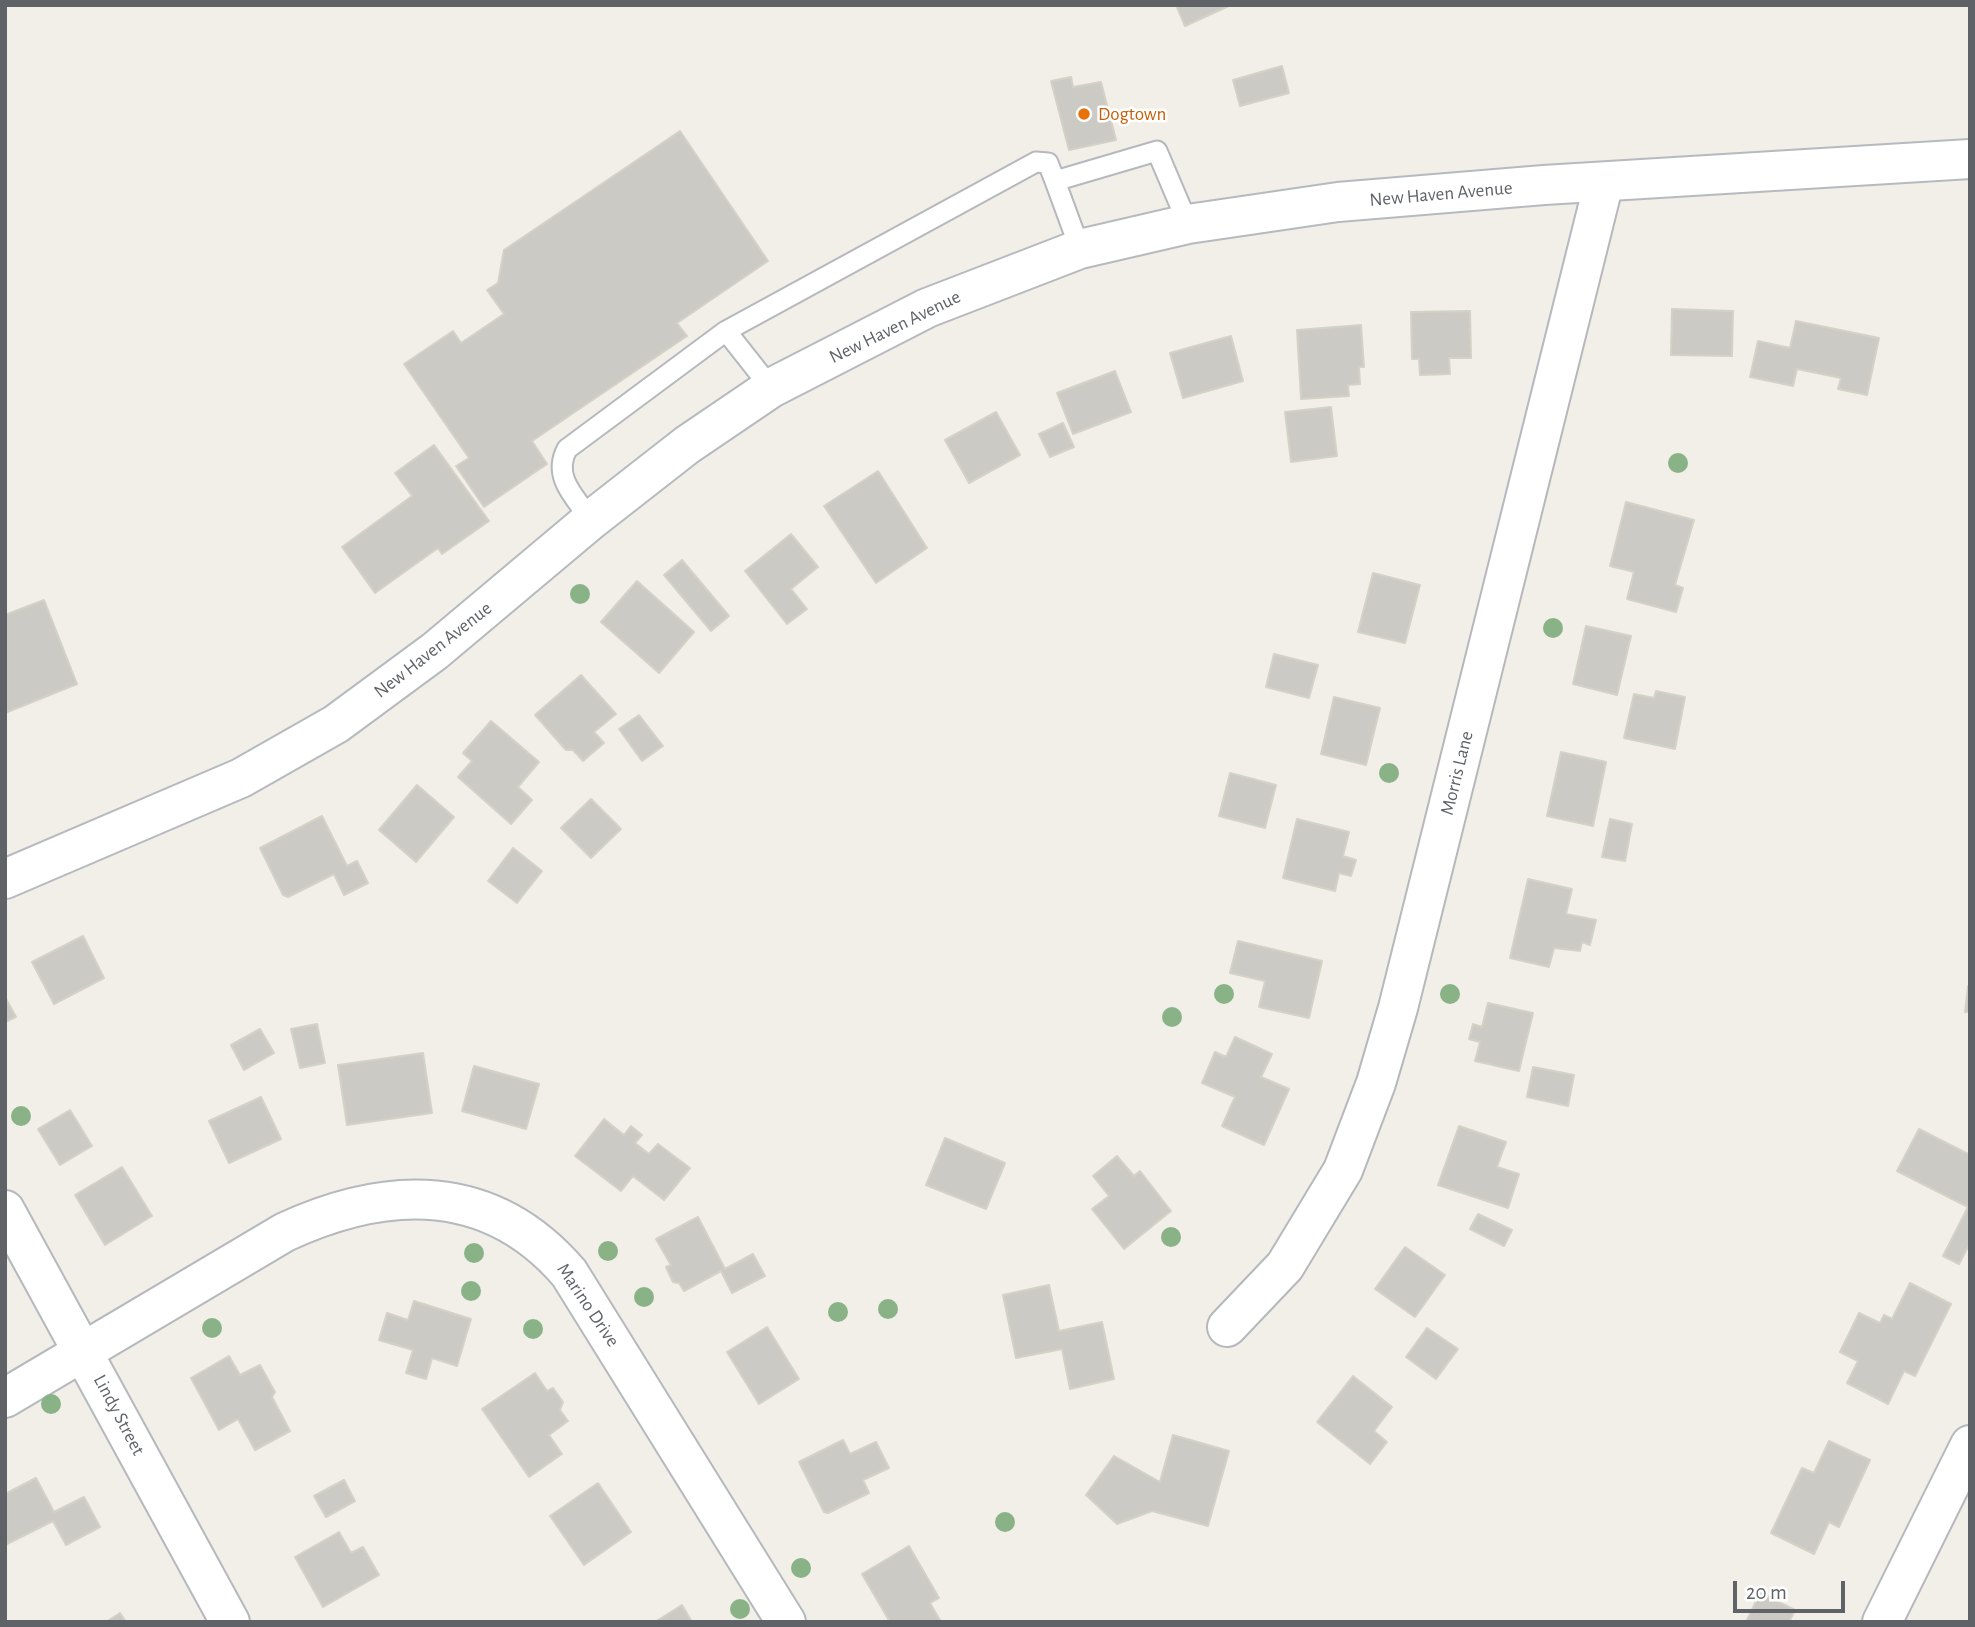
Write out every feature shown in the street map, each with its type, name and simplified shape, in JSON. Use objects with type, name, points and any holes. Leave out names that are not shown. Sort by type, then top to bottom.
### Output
[{"type":"street","name":"New Haven Avenue","points":[[5,879],[241,778],[335,724],[435,651],[591,520],[687,445],[771,388],[927,307],[1080,248],[1188,224],[1338,202],[1604,181],[1970,159]]},
{"type":"street","name":"Morris Lane","points":[[1227,1327],[1292,1254],[1343,1170],[1376,1083],[1402,994],[1604,181]]},
{"type":"street","name":"Marino Drive","points":[[5,1398],[285,1232],[321,1216],[359,1204],[400,1199],[440,1199],[484,1211],[532,1236],[569,1273],[786,1622]]},
{"type":"street","name":"Lindy Street","points":[[5,1210],[85,1352],[230,1622]]},
{"type":"street","points":[[1882,1622],[1970,1446]]},
{"type":"lane","points":[[1055,181],[1157,152],[1188,224]]},
{"type":"lane","points":[[591,520],[562,478],[560,462],[567,449],[726,331],[1036,162],[1048,163],[1080,248]]},
{"type":"lane","points":[[726,331],[771,388]]},
{"type":"building","points":[[1176,5],[1231,5],[1185,26]]},
{"type":"building","points":[[1282,66],[1289,93],[1240,106],[1233,80]]},
{"type":"building","name":"Dogtown","points":[[1071,77],[1073,87],[1101,82],[1116,140],[1069,150],[1051,81]]},
{"type":"building","points":[[680,131],[768,261],[677,323],[687,336],[532,441],[547,464],[484,507],[456,466],[469,458],[404,364],[453,331],[461,343],[504,314],[487,290],[498,283],[504,250]]},
{"type":"building","points":[[1672,309],[1733,311],[1732,356],[1671,355]]},
{"type":"building","points":[[1470,311],[1471,358],[1449,358],[1450,374],[1420,375],[1419,359],[1412,359],[1411,312]]},
{"type":"building","points":[[1796,321],[1879,338],[1867,395],[1838,389],[1841,378],[1797,369],[1793,386],[1750,377],[1758,341],[1790,348]]},
{"type":"building","points":[[1361,325],[1364,367],[1359,367],[1360,384],[1348,385],[1349,396],[1301,399],[1297,330]]},
{"type":"building","points":[[1231,336],[1243,381],[1183,398],[1170,353]]},
{"type":"building","points":[[1115,371],[1131,412],[1073,434],[1057,393]]},
{"type":"building","points":[[1331,407],[1337,456],[1291,462],[1285,412]]},
{"type":"building","points":[[996,412],[1020,455],[969,483],[945,440]]},
{"type":"building","points":[[1063,423],[1074,447],[1050,457],[1039,434]]},
{"type":"building","points":[[434,445],[489,521],[442,554],[438,548],[375,593],[342,547],[412,496],[395,473]]},
{"type":"building","points":[[878,471],[927,548],[876,583],[824,506]]},
{"type":"building","points":[[1626,502],[1694,520],[1675,585],[1683,588],[1676,612],[1627,599],[1634,572],[1610,566]]},
{"type":"building","points":[[791,534],[818,567],[791,589],[807,609],[787,624],[745,571]]},
{"type":"building","points":[[682,560],[729,616],[711,631],[664,575]]},
{"type":"building","points":[[1373,573],[1420,585],[1405,643],[1358,632]]},
{"type":"building","points":[[637,581],[694,632],[659,673],[601,622]]},
{"type":"building","points":[[44,600],[77,684],[5,713],[5,615]]},
{"type":"building","points":[[1586,626],[1631,636],[1617,695],[1573,684]]},
{"type":"building","points":[[1274,654],[1318,665],[1309,698],[1266,687]]},
{"type":"building","points":[[581,675],[616,714],[594,732],[604,743],[583,761],[573,750],[566,750],[535,715]]},
{"type":"building","points":[[1656,691],[1685,697],[1675,749],[1624,738],[1634,694],[1654,698]]},
{"type":"building","points":[[1334,697],[1380,708],[1366,765],[1321,754]]},
{"type":"building","points":[[639,715],[663,746],[642,761],[619,729]]},
{"type":"building","points":[[491,721],[539,762],[518,787],[532,800],[511,824],[458,777],[472,761],[463,753]]},
{"type":"building","points":[[1561,752],[1606,762],[1593,826],[1547,816]]},
{"type":"building","points":[[1230,773],[1276,785],[1265,828],[1219,816]]},
{"type":"building","points":[[417,785],[454,817],[416,862],[379,830]]},
{"type":"building","points":[[591,799],[621,829],[591,858],[561,828]]},
{"type":"building","points":[[322,816],[347,866],[357,861],[368,883],[344,895],[334,874],[288,897],[283,895],[260,848]]},
{"type":"building","points":[[1297,819],[1349,832],[1343,856],[1356,860],[1351,876],[1339,873],[1335,891],[1283,878]]},
{"type":"building","points":[[1610,819],[1632,824],[1625,861],[1602,857]]},
{"type":"building","points":[[513,848],[542,871],[517,903],[488,881]]},
{"type":"building","points":[[1528,879],[1572,889],[1566,914],[1596,920],[1590,945],[1582,942],[1580,951],[1554,948],[1549,967],[1510,958]]},
{"type":"building","points":[[83,936],[104,978],[54,1004],[32,962]]},
{"type":"building","points":[[1238,941],[1322,961],[1309,1018],[1259,1007],[1265,981],[1230,973]]},
{"type":"building","points":[[1968,986],[1970,1012],[1965,1012]]},
{"type":"building","points":[[5,997],[16,1017],[5,1022]]},
{"type":"building","points":[[1488,1003],[1533,1013],[1519,1071],[1475,1061],[1480,1042],[1469,1039],[1473,1024],[1482,1027]]},
{"type":"building","points":[[317,1024],[325,1063],[300,1068],[291,1029]]},
{"type":"building","points":[[260,1029],[274,1053],[244,1070],[231,1045]]},
{"type":"building","points":[[1235,1037],[1272,1054],[1261,1077],[1289,1089],[1264,1145],[1222,1126],[1235,1097],[1202,1083],[1215,1052],[1226,1057]]},
{"type":"building","points":[[423,1053],[432,1113],[347,1125],[338,1065]]},
{"type":"building","points":[[474,1066],[539,1084],[526,1129],[462,1111]]},
{"type":"building","points":[[1533,1067],[1574,1075],[1568,1106],[1527,1097]]},
{"type":"building","points":[[261,1097],[281,1139],[229,1163],[209,1121]]},
{"type":"building","points":[[70,1110],[92,1146],[60,1165],[38,1129]]},
{"type":"building","points":[[604,1119],[624,1135],[631,1126],[642,1135],[635,1143],[649,1154],[658,1144],[690,1168],[664,1200],[633,1176],[621,1191],[575,1156]]},
{"type":"building","points":[[1459,1126],[1506,1142],[1497,1167],[1519,1174],[1508,1208],[1438,1185]]},
{"type":"building","points":[[1919,1129],[1970,1155],[1970,1243],[1959,1264],[1943,1256],[1968,1207],[1897,1171]]},
{"type":"building","points":[[945,1138],[1005,1163],[986,1209],[926,1185]]},
{"type":"building","points":[[1117,1156],[1134,1176],[1140,1171],[1171,1211],[1124,1249],[1092,1209],[1109,1196],[1093,1176]]},
{"type":"building","points":[[122,1167],[152,1216],[105,1245],[75,1195]]},
{"type":"building","points":[[1478,1214],[1512,1230],[1504,1246],[1470,1229]]},
{"type":"building","points":[[698,1217],[725,1269],[753,1254],[765,1276],[732,1293],[721,1271],[684,1291],[679,1283],[673,1282],[666,1267],[671,1265],[656,1239]]},
{"type":"building","points":[[1405,1247],[1445,1275],[1415,1317],[1375,1289]]},
{"type":"building","points":[[1910,1283],[1951,1304],[1915,1376],[1904,1371],[1888,1404],[1847,1383],[1858,1361],[1840,1352],[1859,1313],[1880,1323],[1884,1315],[1892,1319]]},
{"type":"building","points":[[1049,1285],[1059,1331],[1102,1322],[1114,1379],[1070,1389],[1062,1349],[1016,1358],[1003,1295]]},
{"type":"building","points":[[414,1301],[471,1319],[457,1366],[432,1358],[426,1379],[406,1373],[413,1350],[379,1340],[387,1313],[408,1320]]},
{"type":"building","points":[[767,1327],[799,1379],[759,1404],[727,1352]]},
{"type":"building","points":[[1427,1328],[1458,1349],[1436,1379],[1406,1357]]},
{"type":"building","points":[[229,1356],[240,1375],[260,1365],[275,1392],[272,1397],[290,1431],[255,1450],[238,1419],[219,1430],[191,1378]]},
{"type":"building","points":[[535,1373],[547,1391],[553,1388],[563,1402],[560,1410],[568,1421],[549,1435],[562,1454],[529,1477],[482,1409]]},
{"type":"building","points":[[1353,1376],[1392,1407],[1374,1431],[1387,1442],[1370,1464],[1317,1422]]},
{"type":"building","points":[[1173,1435],[1229,1451],[1208,1526],[1152,1511],[1117,1524],[1086,1495],[1114,1456],[1160,1482]]},
{"type":"building","points":[[843,1440],[850,1454],[876,1442],[889,1468],[863,1480],[869,1493],[828,1513],[824,1512],[799,1462]]},
{"type":"building","points":[[1829,1441],[1870,1460],[1839,1527],[1829,1522],[1814,1554],[1771,1533],[1802,1468],[1814,1473]]},
{"type":"building","points":[[36,1478],[54,1512],[84,1497],[100,1527],[66,1545],[53,1521],[5,1545],[5,1494]]},
{"type":"building","points":[[344,1480],[355,1501],[326,1517],[314,1496]]},
{"type":"building","points":[[598,1483],[631,1532],[584,1565],[550,1516]]},
{"type":"building","points":[[339,1532],[351,1553],[363,1547],[379,1575],[323,1607],[295,1557]]},
{"type":"building","points":[[909,1546],[939,1598],[930,1603],[941,1622],[890,1622],[862,1574]]},
{"type":"building","points":[[1760,1593],[1795,1610],[1789,1622],[1746,1622]]},
{"type":"building","points":[[682,1605],[692,1622],[655,1622]]},
{"type":"building","points":[[120,1613],[126,1622],[106,1622]]},
{"type":"place","name":"Dogtown","points":[[1084,114]]}]
